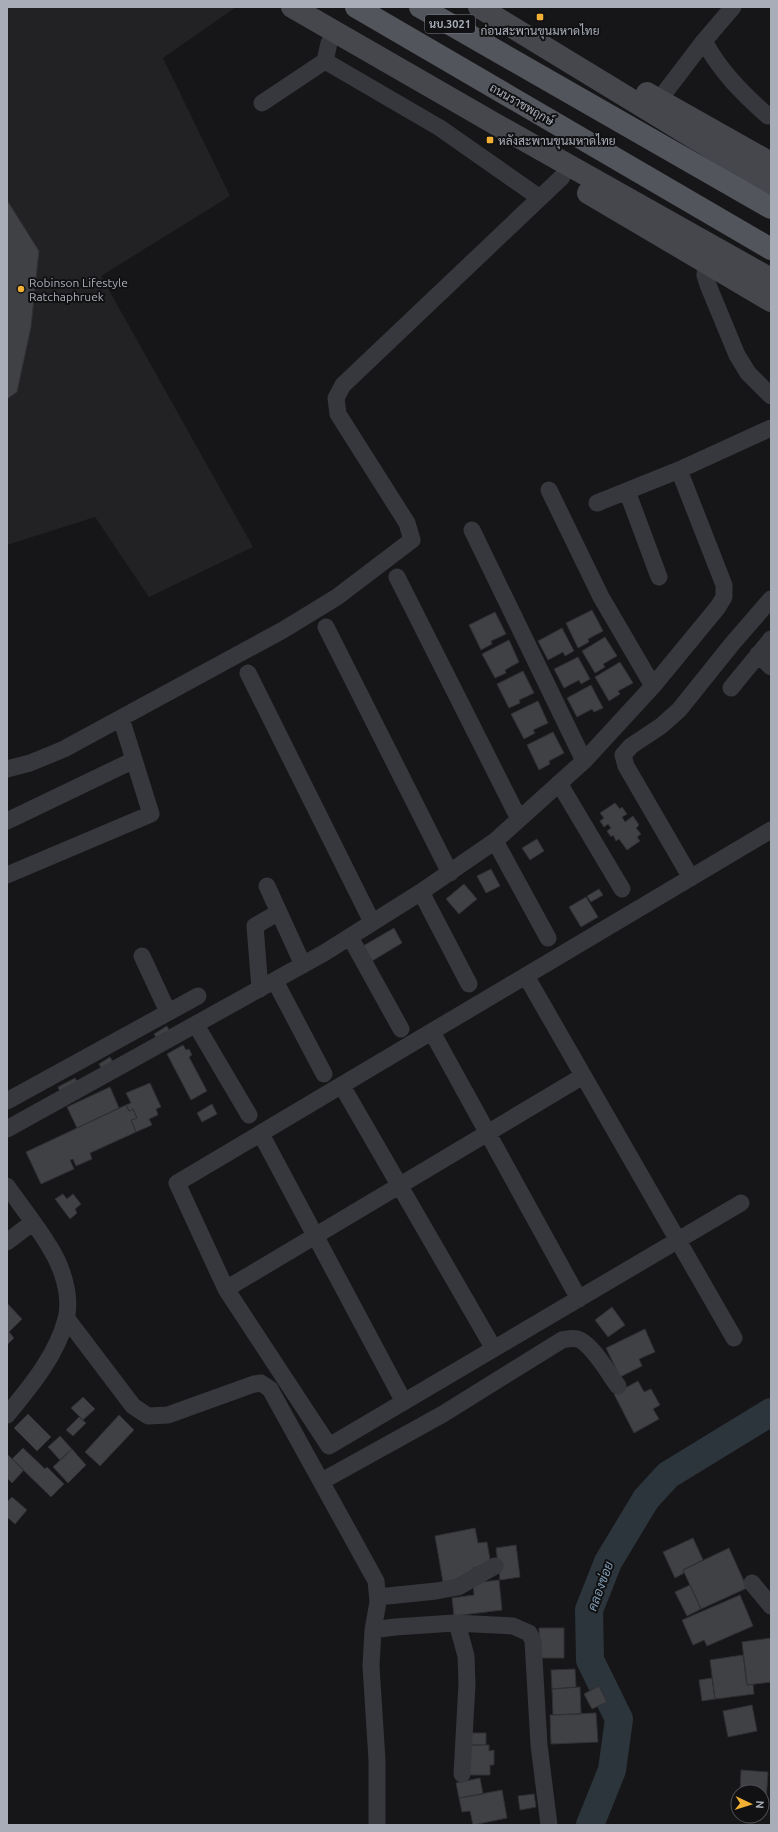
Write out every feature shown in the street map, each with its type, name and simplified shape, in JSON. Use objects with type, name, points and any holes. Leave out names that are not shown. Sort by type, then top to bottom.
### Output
[{"type":"main road","points":[[292,7],[497,125],[771,279]]},
{"type":"main road","name":"ถนนราชพฤกษ์","points":[[356,7],[771,249]]},
{"type":"main road","name":"นบ.3021","points":[[420,7],[769,207]]},
{"type":"main road","points":[[442,7],[480,42]]},
{"type":"main road","name":"นบ.3021","points":[[479,7],[771,185]]},
{"type":"main road","points":[[483,7],[555,42],[771,163]]},
{"type":"main road","points":[[497,125],[529,153],[562,177],[771,301]]},
{"type":"street","points":[[659,100],[704,41],[733,7]]},
{"type":"street","points":[[262,103],[325,60],[329,43],[336,32]]},
{"type":"street","points":[[704,41],[722,70],[737,88],[768,116]]},
{"type":"street","points":[[325,60],[440,128],[540,198]]},
{"type":"street","points":[[7,769],[30,763],[64,749],[283,630],[337,597],[412,540],[407,523],[338,414],[336,398],[343,385],[562,177]]},
{"type":"street","points":[[706,263],[705,275],[708,284],[737,355],[748,373],[771,396]]},
{"type":"street","points":[[597,503],[679,470],[771,428]]},
{"type":"street","points":[[7,1129],[303,965],[421,892],[495,841],[584,761],[653,686],[718,607],[724,597],[724,585],[679,470]]},
{"type":"street","points":[[549,490],[600,597],[653,686]]},
{"type":"street","points":[[627,491],[659,577]]},
{"type":"street","points":[[472,530],[584,761]]},
{"type":"street","points":[[397,578],[519,819]]},
{"type":"street","points":[[691,878],[626,766],[623,755],[631,746],[661,726],[679,710],[732,644],[771,599]]},
{"type":"street","points":[[326,627],[450,873]]},
{"type":"street","points":[[731,688],[771,639]]},
{"type":"street","points":[[758,654],[771,667]]},
{"type":"street","points":[[248,674],[372,922]]},
{"type":"street","points":[[7,875],[151,814],[120,718]]},
{"type":"street","points":[[7,821],[134,760]]},
{"type":"street","points":[[559,783],[622,889]]},
{"type":"street","points":[[741,1203],[329,1446],[226,1289],[177,1184],[771,830]]},
{"type":"street","points":[[495,841],[548,938]]},
{"type":"street","points":[[267,886],[303,965]]},
{"type":"street","points":[[421,892],[469,984]]},
{"type":"street","points":[[260,989],[255,926],[279,912]]},
{"type":"street","points":[[350,937],[401,1029]]},
{"type":"street","points":[[142,956],[168,1012]]},
{"type":"street","points":[[526,976],[734,1338]]},
{"type":"street","points":[[275,981],[324,1074]]},
{"type":"street","points":[[7,1101],[198,996]]},
{"type":"street","points":[[196,1025],[249,1115]]},
{"type":"street","points":[[432,1032],[579,1299]]},
{"type":"street","points":[[226,1289],[583,1076]]},
{"type":"street","points":[[342,1086],[494,1349]]},
{"type":"street","points":[[261,1134],[404,1402]]},
{"type":"street","points":[[7,1186],[50,1247],[60,1270],[67,1292],[67,1319],[56,1347],[25,1393],[7,1415]]},
{"type":"street","points":[[7,1242],[33,1222]]},
{"type":"street","points":[[67,1319],[133,1406],[148,1416],[168,1415],[254,1384],[261,1383],[270,1389],[376,1581],[378,1597],[373,1630],[372,1681],[377,1760],[377,1825]]},
{"type":"street","points":[[322,1481],[443,1414],[562,1340],[571,1338],[579,1340],[588,1346],[618,1386]]},
{"type":"street","points":[[378,1597],[436,1592],[458,1587],[495,1566]]},
{"type":"street","points":[[752,1584],[771,1606]]},
{"type":"street","points":[[373,1630],[457,1623],[513,1626],[529,1633],[533,1641],[539,1745],[549,1825]]},
{"type":"street","points":[[457,1623],[466,1656],[466,1704],[462,1774]]},
{"type":"shaded area","name":"Robinson Lifestyle Ratchaphruek","points":[[7,7],[236,7],[163,58],[230,196],[101,276],[253,547],[149,597],[95,517],[7,545]]},
{"type":"building","name":"Robinson Lifestyle Ratchaphruek","points":[[7,200],[39,251],[31,327],[17,392],[7,399]]},
{"type":"building","points":[[592,610],[603,631],[588,639],[589,642],[578,648],[566,623]]},
{"type":"building","points":[[495,612],[506,634],[491,641],[492,644],[481,650],[469,625]]},
{"type":"building","points":[[562,628],[574,651],[565,656],[563,652],[548,660],[538,641]]},
{"type":"building","points":[[605,637],[617,656],[603,664],[605,667],[595,673],[582,651]]},
{"type":"building","points":[[509,640],[519,662],[505,670],[506,673],[495,678],[482,654]]},
{"type":"building","points":[[578,657],[590,679],[581,684],[579,680],[564,688],[554,669]]},
{"type":"building","points":[[620,662],[633,683],[618,691],[620,694],[609,701],[595,677]]},
{"type":"building","points":[[523,671],[534,693],[519,700],[520,703],[509,708],[497,684]]},
{"type":"building","points":[[591,685],[603,708],[594,712],[592,709],[577,717],[567,698]]},
{"type":"building","points":[[538,701],[548,723],[533,730],[535,733],[524,739],[511,714]]},
{"type":"building","points":[[553,732],[564,753],[549,761],[550,764],[539,770],[527,745]]},
{"type":"building","points":[[615,803],[620,809],[622,807],[627,814],[622,817],[625,822],[633,816],[639,825],[636,828],[641,834],[637,837],[640,841],[627,850],[619,839],[616,841],[613,835],[611,837],[607,831],[611,828],[608,824],[604,827],[600,821],[604,818],[600,813]]},
{"type":"building","points":[[537,839],[544,851],[530,860],[522,848]]},
{"type":"building","points":[[491,869],[500,886],[486,893],[477,876]]},
{"type":"building","points":[[464,884],[477,899],[459,914],[446,899]]},
{"type":"building","points":[[599,889],[603,895],[591,902],[587,896]]},
{"type":"building","points":[[586,897],[598,917],[581,927],[569,907]]},
{"type":"building","points":[[394,928],[402,943],[372,961],[363,946]]},
{"type":"building","points":[[167,1026],[171,1034],[159,1042],[154,1034]]},
{"type":"building","points":[[183,1045],[186,1050],[189,1049],[192,1055],[189,1057],[207,1091],[191,1100],[167,1054]]},
{"type":"building","points":[[110,1057],[114,1064],[103,1071],[99,1064]]},
{"type":"building","points":[[75,1078],[79,1085],[61,1094],[58,1087]]},
{"type":"building","points":[[150,1083],[161,1107],[156,1109],[158,1115],[149,1119],[152,1125],[136,1132],[131,1120],[137,1118],[133,1109],[129,1111],[126,1105],[131,1103],[126,1093]]},
{"type":"building","points":[[110,1087],[119,1108],[77,1128],[67,1107]]},
{"type":"building","points":[[212,1104],[217,1114],[202,1122],[197,1113]]},
{"type":"building","points":[[126,1105],[129,1111],[133,1109],[137,1118],[131,1120],[136,1132],[90,1153],[92,1159],[76,1166],[73,1159],[70,1160],[74,1169],[41,1184],[26,1152]]},
{"type":"building","points":[[63,1194],[67,1199],[73,1194],[81,1204],[75,1209],[77,1213],[70,1219],[55,1199]]},
{"type":"building","points":[[7,1303],[22,1319],[9,1332],[14,1338],[7,1345]]},
{"type":"building","points":[[612,1307],[625,1325],[608,1337],[595,1320]]},
{"type":"building","points":[[645,1329],[655,1352],[639,1359],[642,1366],[620,1377],[606,1348]]},
{"type":"building","points":[[638,1381],[644,1392],[651,1389],[660,1405],[653,1409],[659,1419],[634,1433],[614,1394]]},
{"type":"building","points":[[83,1397],[95,1409],[83,1420],[71,1408]]},
{"type":"building","points":[[28,1414],[51,1437],[37,1451],[14,1428]]},
{"type":"building","points":[[119,1415],[134,1430],[100,1466],[85,1452]]},
{"type":"building","points":[[79,1417],[86,1423],[73,1436],[66,1430]]},
{"type":"building","points":[[60,1436],[72,1449],[60,1460],[48,1447]]},
{"type":"building","points":[[23,1448],[45,1469],[47,1467],[64,1484],[51,1497],[12,1459]]},
{"type":"building","points":[[72,1449],[86,1465],[68,1483],[53,1467]]},
{"type":"building","points":[[7,1454],[24,1470],[12,1483],[7,1478]]},
{"type":"building","points":[[12,1497],[27,1510],[15,1524],[7,1517],[7,1502]]},
{"type":"building","points":[[475,1528],[478,1543],[487,1542],[491,1565],[473,1568],[474,1576],[443,1582],[435,1536]]},
{"type":"building","points":[[693,1538],[703,1560],[683,1570],[684,1573],[675,1578],[663,1552]]},
{"type":"building","points":[[516,1545],[520,1577],[500,1580],[496,1548]]},
{"type":"building","points":[[729,1548],[747,1588],[701,1609],[683,1570]]},
{"type":"building","points":[[499,1580],[502,1610],[454,1616],[452,1598],[474,1595],[473,1583]]},
{"type":"building","points":[[690,1585],[701,1609],[687,1616],[675,1592]]},
{"type":"building","points":[[740,1595],[753,1626],[707,1646],[704,1640],[693,1645],[682,1620]]},
{"type":"building","points":[[539,1628],[564,1628],[564,1658],[539,1658]]},
{"type":"building","points":[[771,1638],[771,1682],[747,1685],[742,1642]]},
{"type":"building","points":[[743,1655],[747,1685],[753,1684],[754,1694],[715,1699],[710,1660]]},
{"type":"building","points":[[575,1669],[576,1687],[552,1689],[551,1670]]},
{"type":"building","points":[[712,1678],[715,1699],[702,1701],[699,1680]]},
{"type":"building","points":[[599,1686],[607,1702],[592,1709],[584,1694]]},
{"type":"building","points":[[580,1687],[581,1714],[553,1715],[552,1689]]},
{"type":"building","points":[[752,1705],[757,1731],[728,1737],[723,1711]]},
{"type":"building","points":[[596,1713],[598,1742],[551,1744],[550,1715]]},
{"type":"building","points":[[465,1733],[486,1733],[486,1745],[466,1745]]},
{"type":"building","points":[[466,1745],[489,1745],[489,1751],[494,1750],[494,1765],[490,1765],[490,1775],[466,1775]]},
{"type":"building","points":[[741,1770],[768,1772],[767,1784],[740,1784]]},
{"type":"building","points":[[480,1778],[483,1794],[459,1798],[456,1783]]},
{"type":"building","points":[[502,1790],[507,1818],[473,1825],[470,1811],[462,1812],[459,1798]]},
{"type":"building","points":[[534,1794],[536,1807],[520,1810],[518,1796]]},
{"type":"waterway","name":"คลองข่อย","points":[[590,1825],[612,1770],[619,1719],[590,1660],[589,1610],[608,1562],[646,1499],[668,1475],[771,1412]]},
{"type":"place","name":"ก่อนสะพานขุนมหาดไทย","points":[[540,17]]},
{"type":"place","name":"หลังสะพานขุนมหาดไทย","points":[[490,140]]},
{"type":"place","name":"Robinson Lifestyle Ratchaphruek","points":[[21,289]]}]
